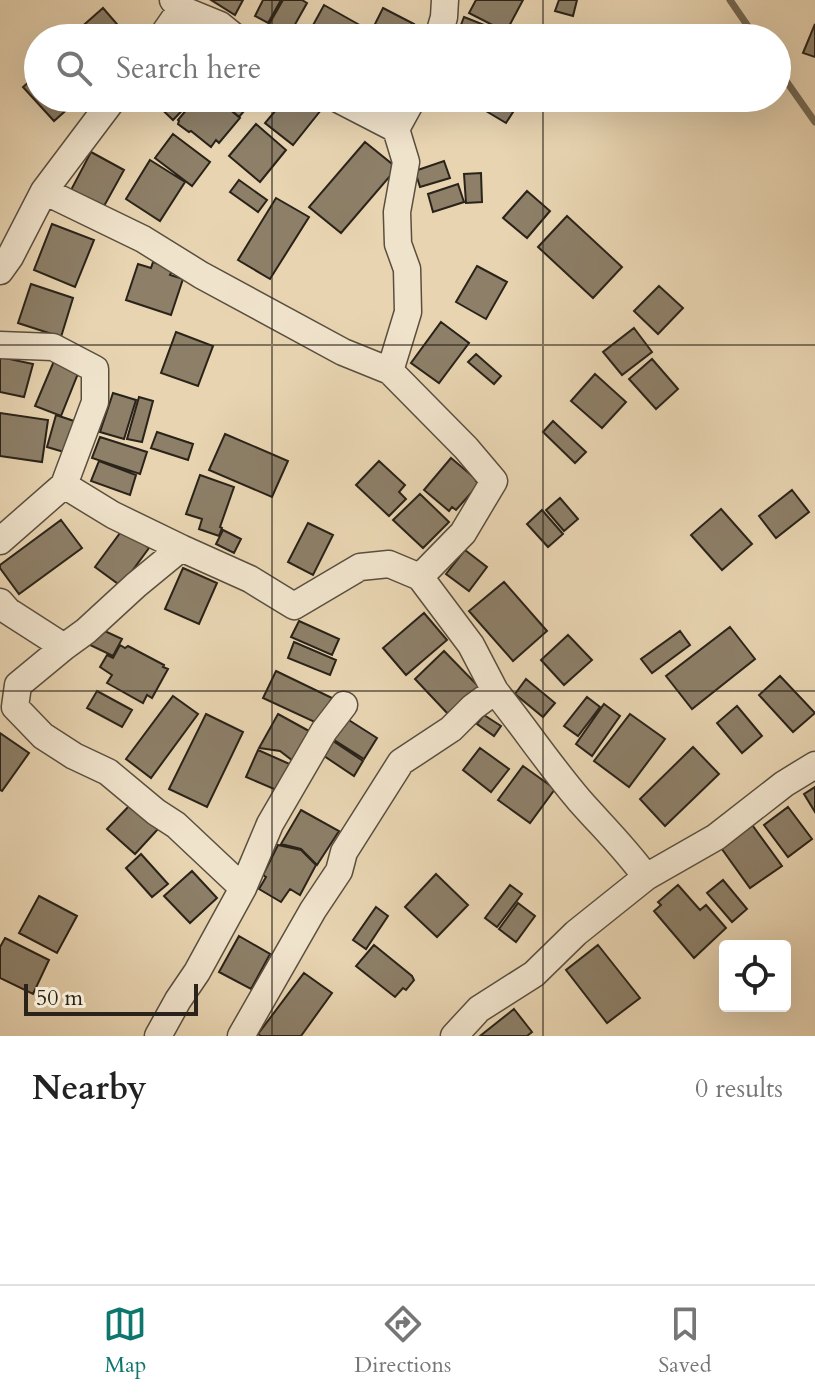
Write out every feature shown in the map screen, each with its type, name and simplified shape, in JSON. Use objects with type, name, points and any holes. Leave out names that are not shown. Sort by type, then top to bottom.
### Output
[{"type":"street","points":[[442,24],[445,0]]},
{"type":"street","points":[[168,24],[177,4],[218,24]]},
{"type":"street","points":[[3,263],[44,191],[103,112]]},
{"type":"street","points":[[363,112],[396,129]]},
{"type":"street","points":[[390,371],[408,312],[407,269],[398,244],[397,212],[406,162],[396,129],[405,112]]},
{"type":"street","points":[[44,191],[143,239],[201,275],[343,352],[390,371],[466,448],[494,481],[463,533],[420,577]]},
{"type":"street","points":[[0,345],[53,347],[95,369],[95,402],[64,485],[0,541]]},
{"type":"street","points":[[64,485],[113,515],[250,579],[294,606],[360,567],[389,564],[420,577],[471,645],[495,691],[543,756],[626,849],[646,877]]},
{"type":"street","points":[[181,548],[86,631],[18,685],[15,707],[43,736],[74,756],[108,772],[176,825],[243,888]]},
{"type":"street","points":[[0,602],[8,611],[64,647]]},
{"type":"street","points":[[241,1036],[313,910],[339,871],[344,852],[401,762],[451,729],[495,691]]},
{"type":"street","points":[[158,1036],[243,888],[270,824],[324,731],[344,705]]},
{"type":"street","points":[[454,1036],[479,1009],[534,974],[576,933],[646,877],[716,837],[784,784],[815,765]]},
{"type":"building","points":[[211,0],[243,0],[235,15]]},
{"type":"building","points":[[263,0],[281,0],[268,23],[255,16]]},
{"type":"building","points":[[283,0],[307,3],[295,24],[269,24]]},
{"type":"building","points":[[476,0],[523,0],[510,24],[490,24],[469,13]]},
{"type":"building","points":[[559,0],[577,0],[573,16],[555,11]]},
{"type":"building","points":[[324,5],[358,24],[314,24]]},
{"type":"building","points":[[103,8],[117,24],[85,24]]},
{"type":"building","points":[[383,8],[414,24],[375,24]]},
{"type":"building","points":[[464,17],[482,24],[461,24]]},
{"type":"building","points":[[815,24],[815,57],[803,53]]},
{"type":"building","points":[[46,112],[64,112],[54,121]]},
{"type":"building","points":[[165,112],[181,112],[173,120]]},
{"type":"building","points":[[185,112],[233,112],[240,118],[219,143],[216,140],[211,147],[178,124]]},
{"type":"building","points":[[274,112],[319,112],[293,145],[265,123]]},
{"type":"building","points":[[488,112],[513,112],[506,123]]},
{"type":"building","points":[[256,124],[286,150],[260,182],[229,156]]},
{"type":"building","points":[[173,134],[210,162],[192,186],[155,158]]},
{"type":"building","points":[[365,142],[397,168],[341,233],[309,207]]},
{"type":"building","points":[[91,152],[124,170],[103,208],[71,190]]},
{"type":"building","points":[[150,160],[185,182],[160,221],[126,199]]},
{"type":"building","points":[[444,161],[450,178],[420,187],[415,171]]},
{"type":"building","points":[[481,173],[482,202],[466,203],[464,174]]},
{"type":"building","points":[[239,180],[267,200],[258,212],[230,192]]},
{"type":"building","points":[[458,184],[464,202],[433,212],[428,194]]},
{"type":"building","points":[[527,191],[550,211],[527,238],[503,218]]},
{"type":"building","points":[[276,198],[309,217],[270,279],[238,260]]},
{"type":"building","points":[[567,216],[622,267],[593,298],[538,247]]},
{"type":"building","points":[[52,224],[94,240],[75,287],[34,270]]},
{"type":"building","points":[[153,262],[173,269],[170,275],[183,279],[171,315],[126,300],[138,264],[151,268]]},
{"type":"building","points":[[477,266],[507,282],[486,319],[456,302]]},
{"type":"building","points":[[31,284],[73,298],[61,337],[18,323]]},
{"type":"building","points":[[659,286],[683,308],[658,334],[634,311]]},
{"type":"building","points":[[441,322],[469,343],[439,383],[411,363]]},
{"type":"building","points":[[634,328],[652,352],[622,375],[603,352]]},
{"type":"building","points":[[176,332],[213,346],[198,386],[161,373]]},
{"type":"building","points":[[476,354],[501,376],[494,384],[468,362]]},
{"type":"building","points":[[0,357],[33,364],[24,397],[0,392]]},
{"type":"building","points":[[652,359],[678,389],[656,409],[629,379]]},
{"type":"building","points":[[54,361],[79,371],[61,416],[35,406]]},
{"type":"building","points":[[595,374],[626,402],[602,428],[571,401]]},
{"type":"building","points":[[113,393],[136,400],[124,439],[100,432]]},
{"type":"building","points":[[139,397],[153,401],[142,442],[127,439]]},
{"type":"building","points":[[0,413],[48,420],[42,462],[0,456]]},
{"type":"building","points":[[56,415],[74,421],[64,452],[47,447]]},
{"type":"building","points":[[553,421],[586,452],[575,463],[543,432]]},
{"type":"building","points":[[157,432],[193,444],[188,460],[151,448]]},
{"type":"building","points":[[225,434],[288,461],[272,497],[209,470]]},
{"type":"building","points":[[100,437],[147,452],[140,474],[92,458]]},
{"type":"building","points":[[451,458],[479,484],[456,510],[452,507],[449,511],[424,490]]},
{"type":"building","points":[[99,461],[136,475],[130,495],[91,481]]},
{"type":"building","points":[[379,461],[405,485],[399,492],[406,499],[389,516],[356,485]]},
{"type":"building","points":[[200,475],[234,487],[219,536],[199,529],[202,519],[186,514]]},
{"type":"building","points":[[792,490],[809,512],[776,538],[759,516]]},
{"type":"building","points":[[420,494],[449,522],[423,548],[393,520]]},
{"type":"building","points":[[560,498],[578,519],[564,531],[546,510]]},
{"type":"building","points":[[721,509],[752,544],[722,570],[691,535]]},
{"type":"building","points":[[542,510],[563,534],[548,547],[527,524]]},
{"type":"building","points":[[61,520],[82,548],[19,594],[0,565]]},
{"type":"building","points":[[308,523],[333,535],[313,575],[288,562]]},
{"type":"building","points":[[123,529],[149,548],[121,586],[95,567]]},
{"type":"building","points":[[223,530],[241,539],[234,553],[216,544]]},
{"type":"building","points":[[465,550],[487,567],[469,591],[446,574]]},
{"type":"building","points":[[183,568],[217,583],[199,624],[165,609]]},
{"type":"building","points":[[504,582],[547,631],[513,661],[469,611]]},
{"type":"building","points":[[424,613],[447,640],[406,675],[383,648]]},
{"type":"building","points":[[299,621],[339,639],[332,655],[291,637]]},
{"type":"building","points":[[96,627],[122,639],[113,656],[88,644]]},
{"type":"building","points":[[730,627],[755,659],[692,709],[666,676]]},
{"type":"building","points":[[680,631],[690,645],[652,673],[641,659]]},
{"type":"building","points":[[568,635],[592,660],[564,685],[541,660]]},
{"type":"building","points":[[294,642],[336,660],[330,675],[288,658]]},
{"type":"building","points":[[120,645],[128,646],[168,669],[152,698],[147,695],[143,703],[107,683],[112,675],[100,667],[107,655],[113,658]]},
{"type":"building","points":[[444,651],[479,687],[449,715],[415,679]]},
{"type":"building","points":[[276,671],[332,698],[319,724],[263,698]]},
{"type":"building","points":[[780,676],[815,713],[793,732],[759,695]]},
{"type":"building","points":[[526,679],[555,703],[543,717],[515,694]]},
{"type":"building","points":[[97,691],[132,710],[122,727],[87,708]]},
{"type":"building","points":[[173,696],[198,714],[151,778],[126,759]]},
{"type":"building","points":[[587,697],[600,707],[578,736],[564,726]]},
{"type":"building","points":[[604,704],[620,716],[592,756],[576,744]]},
{"type":"building","points":[[737,706],[762,736],[742,753],[717,723]]},
{"type":"building","points":[[206,714],[243,732],[207,807],[169,789]]},
{"type":"building","points":[[278,714],[309,731],[293,761],[280,751],[259,748]]},
{"type":"building","points":[[630,714],[665,739],[629,787],[594,761]]},
{"type":"building","points":[[484,715],[501,726],[494,736],[477,724]]},
{"type":"building","points":[[344,717],[377,738],[364,759],[331,738]]},
{"type":"building","points":[[0,733],[29,753],[2,791],[0,790]]},
{"type":"building","points":[[330,739],[363,761],[354,776],[321,754]]},
{"type":"building","points":[[693,747],[719,774],[665,826],[640,799]]},
{"type":"building","points":[[480,748],[509,769],[491,792],[463,770]]},
{"type":"building","points":[[258,750],[294,766],[281,792],[246,777]]},
{"type":"building","points":[[523,766],[555,789],[530,823],[498,800]]},
{"type":"building","points":[[815,787],[815,812],[804,794]]},
{"type":"building","points":[[131,804],[158,829],[135,854],[107,829]]},
{"type":"building","points":[[788,807],[812,839],[788,857],[764,825]]},
{"type":"building","points":[[301,810],[339,831],[317,865],[301,849],[281,844]]},
{"type":"building","points":[[750,822],[782,866],[750,888],[719,845]]},
{"type":"building","points":[[278,845],[301,850],[316,865],[300,895],[290,889],[281,902],[259,889]]},
{"type":"building","points":[[141,854],[168,884],[152,897],[126,868]]},
{"type":"building","points":[[192,871],[217,898],[190,923],[164,896]]},
{"type":"building","points":[[436,874],[468,905],[437,937],[405,907]]},
{"type":"building","points":[[723,880],[747,909],[732,922],[707,893]]},
{"type":"building","points":[[510,885],[522,894],[497,927],[485,918]]},
{"type":"building","points":[[678,885],[700,910],[706,905],[726,928],[694,958],[654,911],[661,905],[658,902]]},
{"type":"building","points":[[39,896],[77,916],[57,953],[19,933]]},
{"type":"building","points":[[518,903],[535,916],[516,942],[499,929]]},
{"type":"building","points":[[376,907],[388,916],[366,949],[353,940]]},
{"type":"building","points":[[239,936],[270,954],[251,989],[219,972]]},
{"type":"building","points":[[5,938],[49,960],[33,994],[0,978],[0,947]]},
{"type":"building","points":[[374,945],[414,980],[395,997],[356,966]]},
{"type":"building","points":[[598,945],[640,998],[607,1023],[566,970]]},
{"type":"building","points":[[304,973],[332,993],[301,1036],[258,1034]]},
{"type":"building","points":[[514,1009],[532,1032],[527,1036],[480,1036]]},
{"type":"waterway","points":[[730,0],[746,24]]},
{"type":"waterway","points":[[791,88],[815,122]]}]
